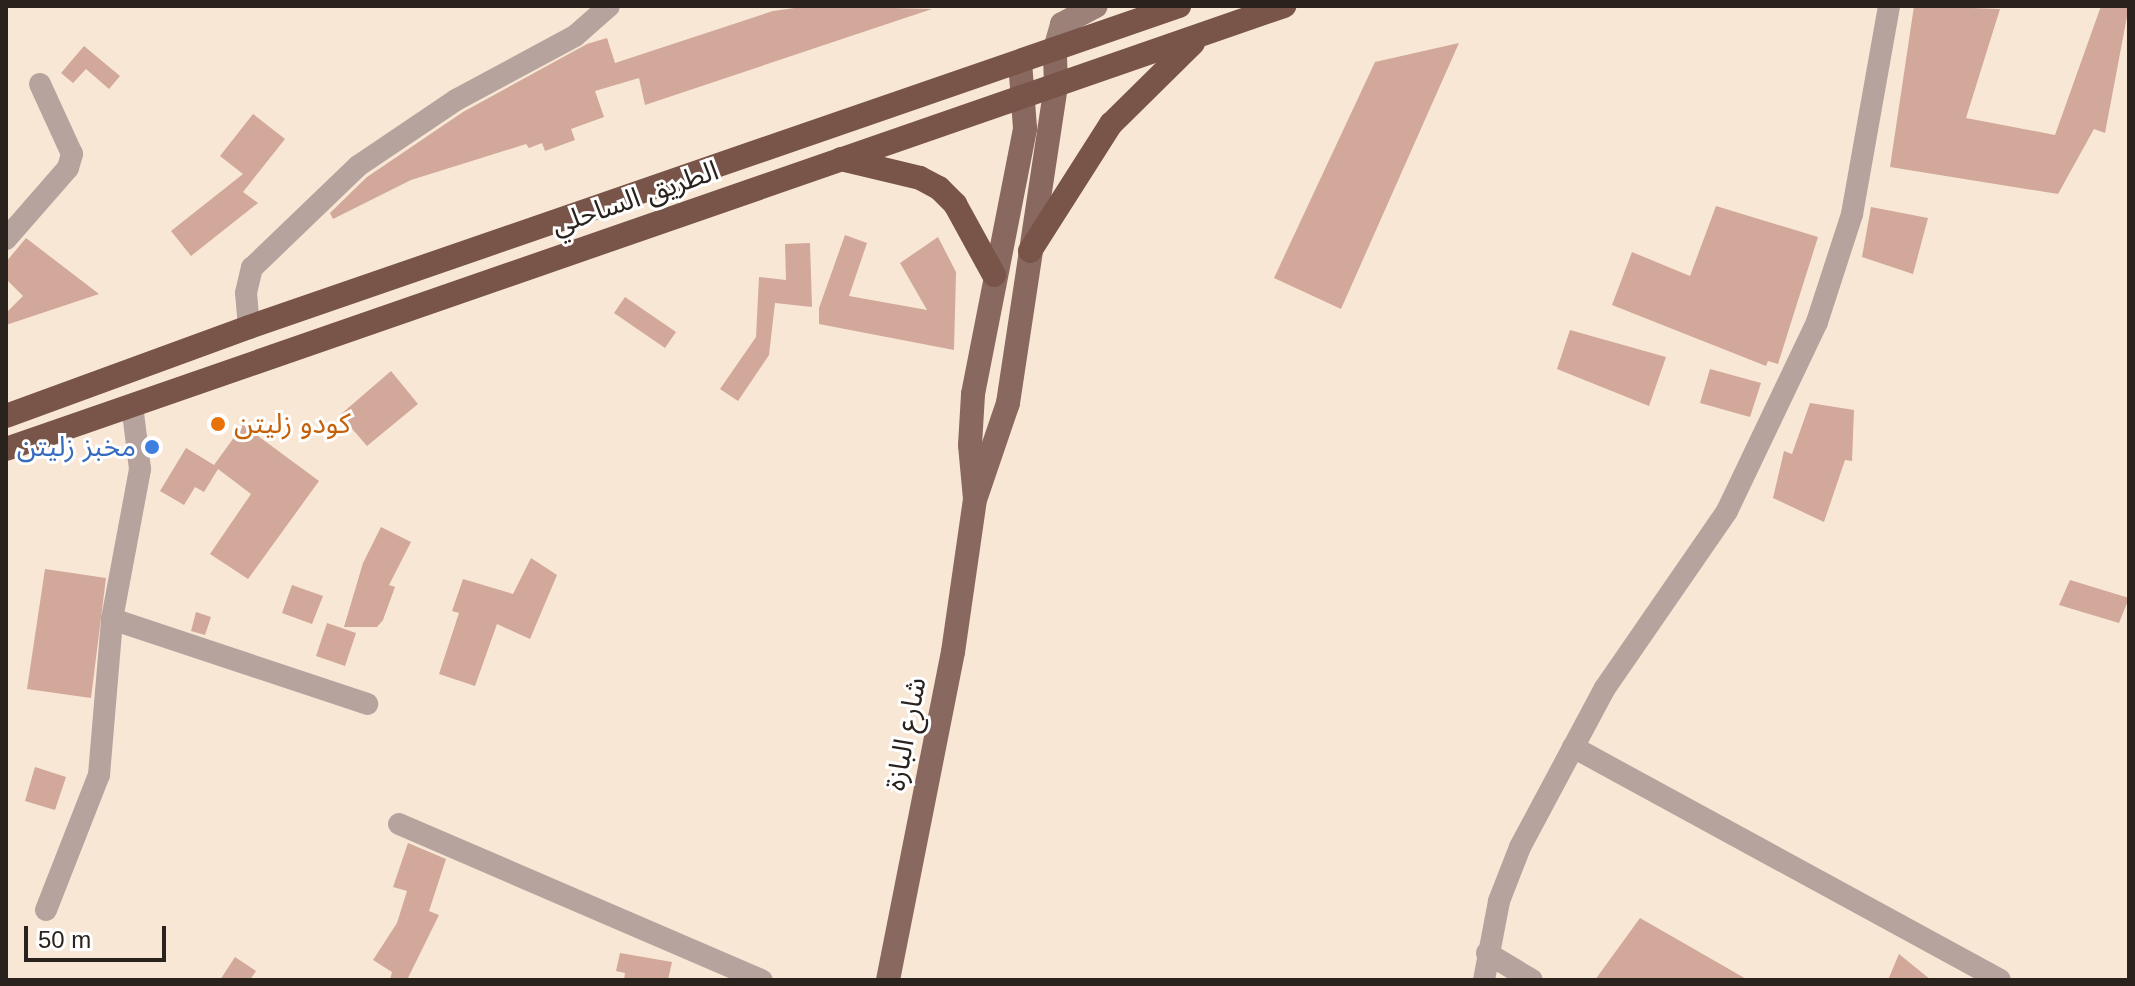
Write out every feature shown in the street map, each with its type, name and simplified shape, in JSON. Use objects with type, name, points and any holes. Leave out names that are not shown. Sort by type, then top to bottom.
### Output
[{"type":"highway","name":"الطريق الساحلي","points":[[6,416],[249,327],[1179,6]]},
{"type":"highway","name":"الطريق الساحلي","points":[[6,449],[1284,6]]},
{"type":"highway","points":[[1030,251],[1111,124],[1199,37]]},
{"type":"highway","points":[[839,159],[920,178],[939,188],[955,204],[994,275]]},
{"type":"main road","name":"شارع البازة","points":[[975,499],[1008,403],[1056,85],[1055,49]]},
{"type":"main road","name":"شارع البازة","points":[[888,980],[953,652],[975,499],[973,394],[994,275],[1019,171],[1024,97],[1020,62]]},
{"type":"street","points":[[249,327],[246,293],[252,268],[358,166],[456,100],[575,36],[609,6]]},
{"type":"street","points":[[1055,49],[1062,24],[1096,6]]},
{"type":"street","points":[[1484,980],[1487,953],[1520,847],[1605,688],[1727,511],[1817,322],[1852,214],[1872,122],[1889,6]]},
{"type":"street","points":[[6,239],[68,168],[72,154],[40,84]]},
{"type":"street","points":[[46,910],[99,775],[112,619],[140,469],[132,405]]},
{"type":"street","points":[[112,619],[367,704]]},
{"type":"street","points":[[1573,747],[2000,980]]},
{"type":"street","points":[[399,824],[762,980]]},
{"type":"street","points":[[1487,953],[1532,980]]},
{"type":"building","points":[[809,6],[932,9],[645,105],[639,78],[595,91],[604,117],[571,129],[575,140],[545,151],[542,143],[529,148],[526,144],[411,180],[333,219],[330,213],[367,177],[463,112],[587,44],[607,38],[615,63],[773,11]]},
{"type":"building","points":[[1914,6],[2000,9],[1966,118],[2055,135],[2101,6],[2129,6],[2105,133],[2094,129],[2058,194],[1890,167]]},
{"type":"building","points":[[1459,43],[1341,309],[1274,278],[1375,62]]},
{"type":"building","points":[[84,46],[120,76],[109,89],[86,69],[73,83],[61,73]]},
{"type":"building","points":[[253,114],[285,139],[243,192],[258,203],[191,256],[171,231],[243,174],[220,156]]},
{"type":"building","points":[[1716,206],[1818,237],[1778,364],[1768,361],[1766,366],[1612,305],[1632,252],[1690,276]]},
{"type":"building","points":[[1871,207],[1928,218],[1913,274],[1862,257]]},
{"type":"building","points":[[845,235],[867,243],[849,296],[927,310],[900,263],[938,237],[956,272],[954,350],[819,324],[819,308]]},
{"type":"building","points":[[26,238],[99,294],[6,325],[6,313],[23,296],[6,279],[6,262]]},
{"type":"building","points":[[810,243],[812,307],[775,303],[769,355],[738,401],[720,389],[756,337],[759,277],[786,280],[785,244]]},
{"type":"building","points":[[625,297],[676,332],[665,348],[614,313]]},
{"type":"building","points":[[1570,330],[1666,357],[1649,406],[1557,369]]},
{"type":"building","points":[[1710,369],[1761,383],[1750,417],[1700,403]]},
{"type":"building","points":[[391,371],[418,404],[367,446],[340,415]]},
{"type":"building","points":[[1810,403],[1854,410],[1852,461],[1845,460],[1824,522],[1773,498],[1784,451],[1792,454]]},
{"type":"building","points":[[243,425],[319,481],[248,579],[210,554],[251,494],[218,469],[204,492],[195,487],[184,505],[160,491],[186,448],[214,465]]},
{"type":"building","points":[[381,527],[411,542],[389,585],[395,587],[383,620],[377,627],[344,627],[363,563]]},
{"type":"building","points":[[531,558],[557,575],[530,639],[497,624],[475,686],[439,674],[459,613],[452,611],[463,579],[513,594]]},
{"type":"building","points":[[45,569],[106,578],[91,698],[27,689]]},
{"type":"building","points":[[2070,580],[2129,598],[2119,623],[2059,605]]},
{"type":"building","points":[[292,585],[323,596],[312,624],[282,613]]},
{"type":"building","points":[[196,612],[211,617],[205,635],[191,631]]},
{"type":"building","points":[[327,623],[356,633],[345,666],[316,656]]},
{"type":"building","points":[[35,767],[66,777],[55,810],[25,801]]},
{"type":"building","points":[[408,843],[446,859],[429,911],[439,915],[407,980],[390,980],[392,972],[373,960],[397,923],[407,891],[393,887]]},
{"type":"building","points":[[1640,918],[1748,980],[1595,980]]},
{"type":"building","points":[[620,953],[672,962],[668,980],[624,980],[625,973],[616,971]]},
{"type":"building","points":[[1899,954],[1931,980],[1888,980]]},
{"type":"building","points":[[235,957],[256,971],[250,980],[220,980]]},
{"type":"place","name":"كودو زليتن","points":[[218,424]]},
{"type":"place","name":"مخبز زليتن","points":[[152,447]]}]
